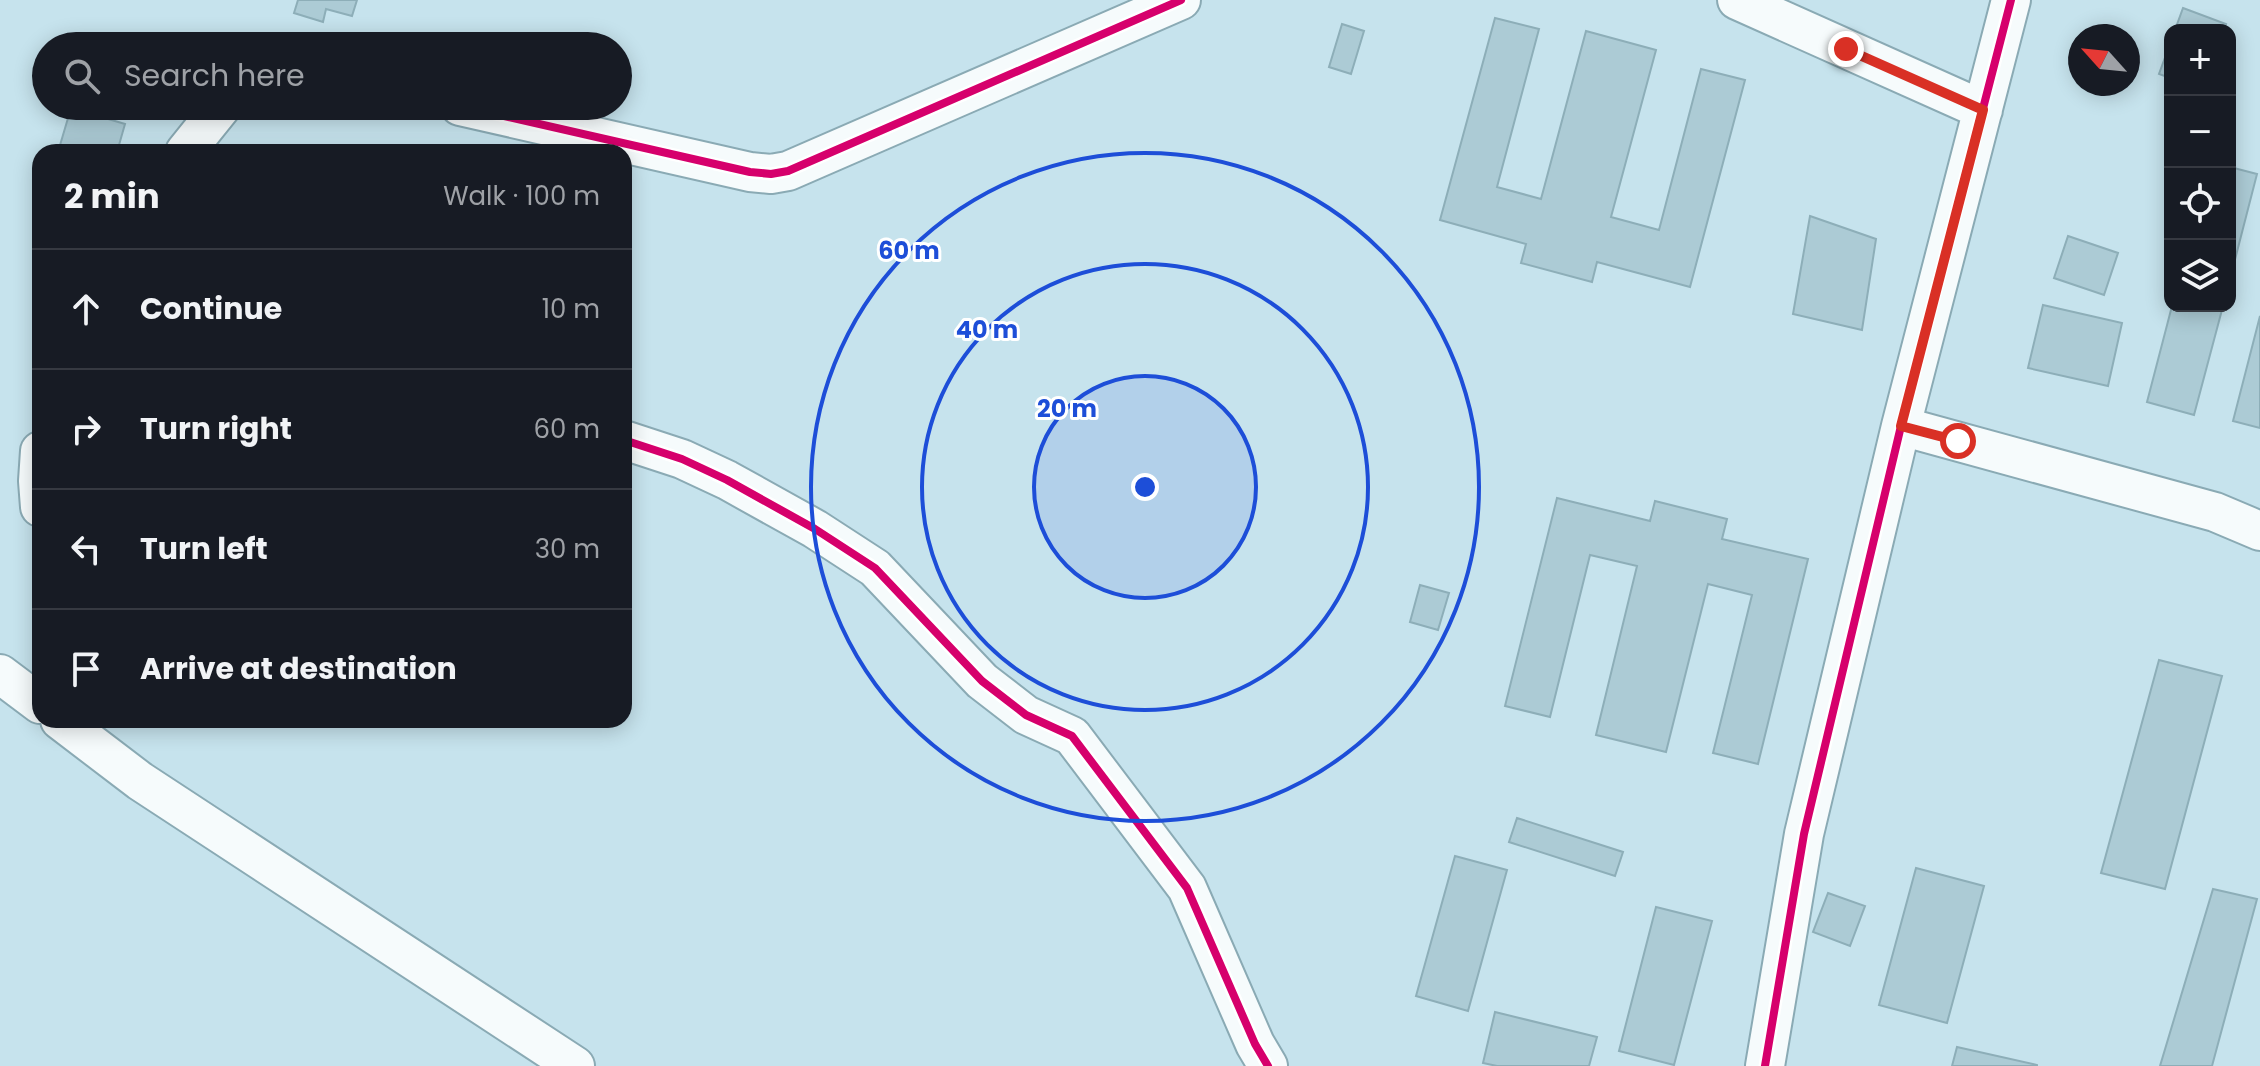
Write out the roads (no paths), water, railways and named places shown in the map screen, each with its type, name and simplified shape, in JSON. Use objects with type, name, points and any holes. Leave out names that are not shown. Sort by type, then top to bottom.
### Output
[{"type":"street","points":[[632,145],[771,174],[802,165],[1181,0]]},
{"type":"street","points":[[1737,0],[1983,110]]},
{"type":"street","points":[[1765,1066],[1804,834],[1901,426],[2011,0]]},
{"type":"street","points":[[191,144],[211,120]]},
{"type":"street","points":[[522,120],[627,144]]},
{"type":"street","points":[[1901,426],[2215,512],[2260,531]]},
{"type":"street","points":[[632,443],[682,459],[727,480],[815,529],[875,568],[982,681],[1026,715],[1072,736],[1187,888],[1255,1044],[1268,1066]]},
{"type":"street","points":[[0,674],[32,698]]},
{"type":"street","points":[[70,728],[140,781],[575,1066]]}]
